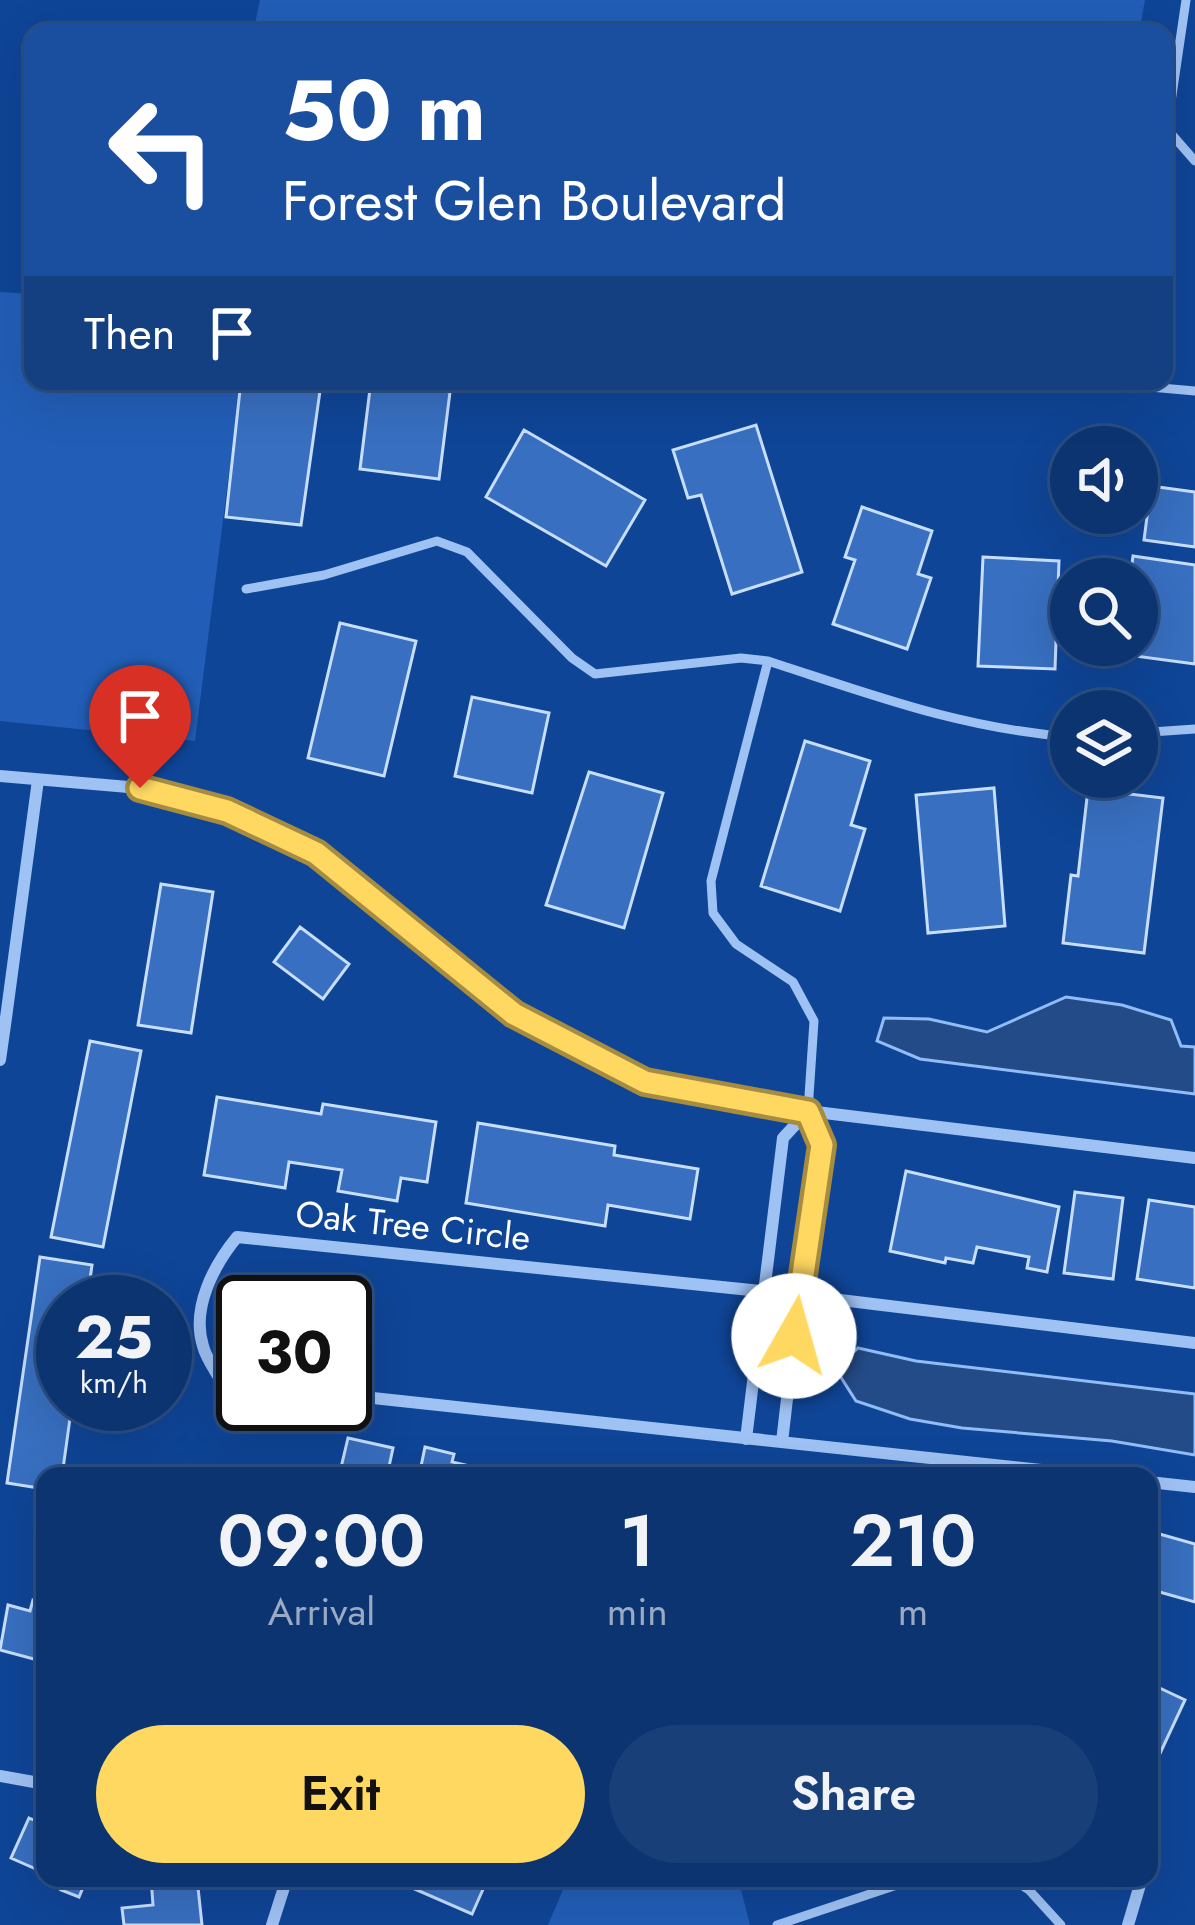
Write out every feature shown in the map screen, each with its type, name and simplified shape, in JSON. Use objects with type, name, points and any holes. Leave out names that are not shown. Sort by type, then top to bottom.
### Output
[{"type":"street","points":[[0,776],[140,788],[227,811],[316,853],[514,1014],[645,1082],[808,1112],[1195,1158]]},
{"type":"street","points":[[0,1060],[38,780]]},
{"type":"street","points":[[746,1439],[783,1138],[808,1112]]},
{"type":"street","points":[[782,1442],[822,1145],[808,1112]]},
{"type":"street","name":"Oak Tree Circle","points":[[216,1371],[202,1344],[202,1300],[218,1260],[237,1237],[763,1291],[1195,1343]]},
{"type":"street","points":[[372,1398],[1014,1467]]},
{"type":"street","points":[[1158,1483],[1195,1486]]},
{"type":"street","points":[[0,1776],[36,1782]]},
{"type":"street","points":[[272,1925],[284,1887]]},
{"type":"street","points":[[1128,1925],[1139,1887]]},
{"type":"lane","points":[[1173,88],[1186,0]]},
{"type":"lane","points":[[1173,136],[1195,161]]},
{"type":"lane","points":[[246,589],[324,575],[437,541],[467,552],[572,658],[595,674],[741,658],[768,661],[936,716],[1005,731],[1050,734]]},
{"type":"lane","points":[[768,661],[711,881],[713,913],[736,944],[793,982],[814,1021],[808,1112]]},
{"type":"lane","points":[[1158,732],[1195,729]]},
{"type":"lane","points":[[777,1925],[891,1887]]},
{"type":"lane","points":[[1025,1887],[1060,1925]]},
{"type":"shaded area","points":[[260,0],[1145,0],[1141,24],[255,24]]},
{"type":"shaded area","points":[[0,292],[24,293],[24,390],[239,390],[195,741],[0,721]]},
{"type":"shaded area","points":[[1066,997],[1122,1005],[1171,1020],[1181,1046],[1195,1047],[1195,1094],[920,1059],[877,1041],[884,1018],[929,1019],[987,1032]]},
{"type":"shaded area","points":[[858,1348],[916,1361],[1195,1394],[1195,1455],[910,1419],[856,1401],[835,1368]]},
{"type":"shaded area","points":[[564,1887],[740,1887],[750,1925],[548,1925]]},
{"type":"building","points":[[240,390],[320,391],[301,525],[226,517]]},
{"type":"building","points":[[370,390],[450,392],[439,479],[360,469]]},
{"type":"building","points":[[756,425],[802,572],[732,594],[701,495],[688,498],[673,450]]},
{"type":"building","points":[[524,430],[645,500],[606,566],[486,497]]},
{"type":"building","points":[[1158,487],[1195,492],[1195,547],[1144,540],[1145,534],[1158,534]]},
{"type":"building","points":[[862,507],[932,531],[918,574],[931,578],[907,649],[833,624],[855,560],[845,557]]},
{"type":"building","points":[[983,557],[1050,561],[1050,666],[1055,669],[978,666]]},
{"type":"building","points":[[1158,560],[1195,565],[1195,664],[1158,659]]},
{"type":"building","points":[[340,623],[416,641],[384,776],[308,758]]},
{"type":"building","points":[[472,697],[549,713],[532,793],[455,776]]},
{"type":"building","points":[[805,741],[870,761],[851,825],[865,829],[840,911],[761,886]]},
{"type":"building","points":[[589,772],[663,793],[624,928],[546,905]]},
{"type":"building","points":[[994,788],[1005,926],[928,933],[916,795]]},
{"type":"building","points":[[1087,798],[1163,798],[1144,953],[1063,943],[1071,875],[1078,876]]},
{"type":"building","points":[[161,884],[213,892],[191,1033],[138,1025]]},
{"type":"building","points":[[300,927],[349,964],[323,999],[274,962]]},
{"type":"building","points":[[90,1041],[141,1051],[103,1247],[51,1237]]},
{"type":"building","points":[[217,1097],[321,1114],[323,1104],[436,1122],[427,1182],[401,1178],[397,1201],[338,1191],[342,1170],[289,1162],[285,1188],[204,1175]]},
{"type":"building","points":[[478,1123],[615,1146],[614,1155],[698,1169],[690,1219],[608,1205],[605,1226],[466,1203]]},
{"type":"building","points":[[906,1171],[1059,1207],[1047,1272],[1027,1268],[1029,1257],[977,1247],[973,1263],[946,1258],[945,1263],[890,1251]]},
{"type":"building","points":[[1075,1192],[1123,1198],[1113,1279],[1064,1273]]},
{"type":"building","points":[[1149,1200],[1195,1207],[1195,1288],[1137,1279]]},
{"type":"building","points":[[40,1257],[92,1265],[91,1275],[37,1275]]},
{"type":"building","points":[[36,1284],[36,1431],[68,1431],[63,1467],[36,1467],[36,1488],[7,1483]]},
{"type":"building","points":[[348,1438],[393,1448],[389,1467],[341,1467]]},
{"type":"building","points":[[425,1447],[454,1454],[452,1462],[474,1467],[421,1467]]},
{"type":"building","points":[[1158,1534],[1195,1544],[1195,1602],[1158,1592]]},
{"type":"building","points":[[36,1601],[36,1660],[0,1650],[8,1605],[30,1611]]},
{"type":"building","points":[[1158,1687],[1185,1700],[1158,1758]]},
{"type":"building","points":[[29,1818],[36,1821],[36,1869],[11,1858]]},
{"type":"building","points":[[62,1887],[83,1887],[79,1897]]},
{"type":"building","points":[[152,1887],[198,1887],[202,1925],[124,1925],[122,1908],[153,1905]]},
{"type":"building","points":[[410,1887],[484,1887],[472,1914]]},
{"type":"route","points":[[140,788],[227,811],[316,853],[514,1014],[645,1082],[808,1112],[822,1145],[794,1336]]}]
